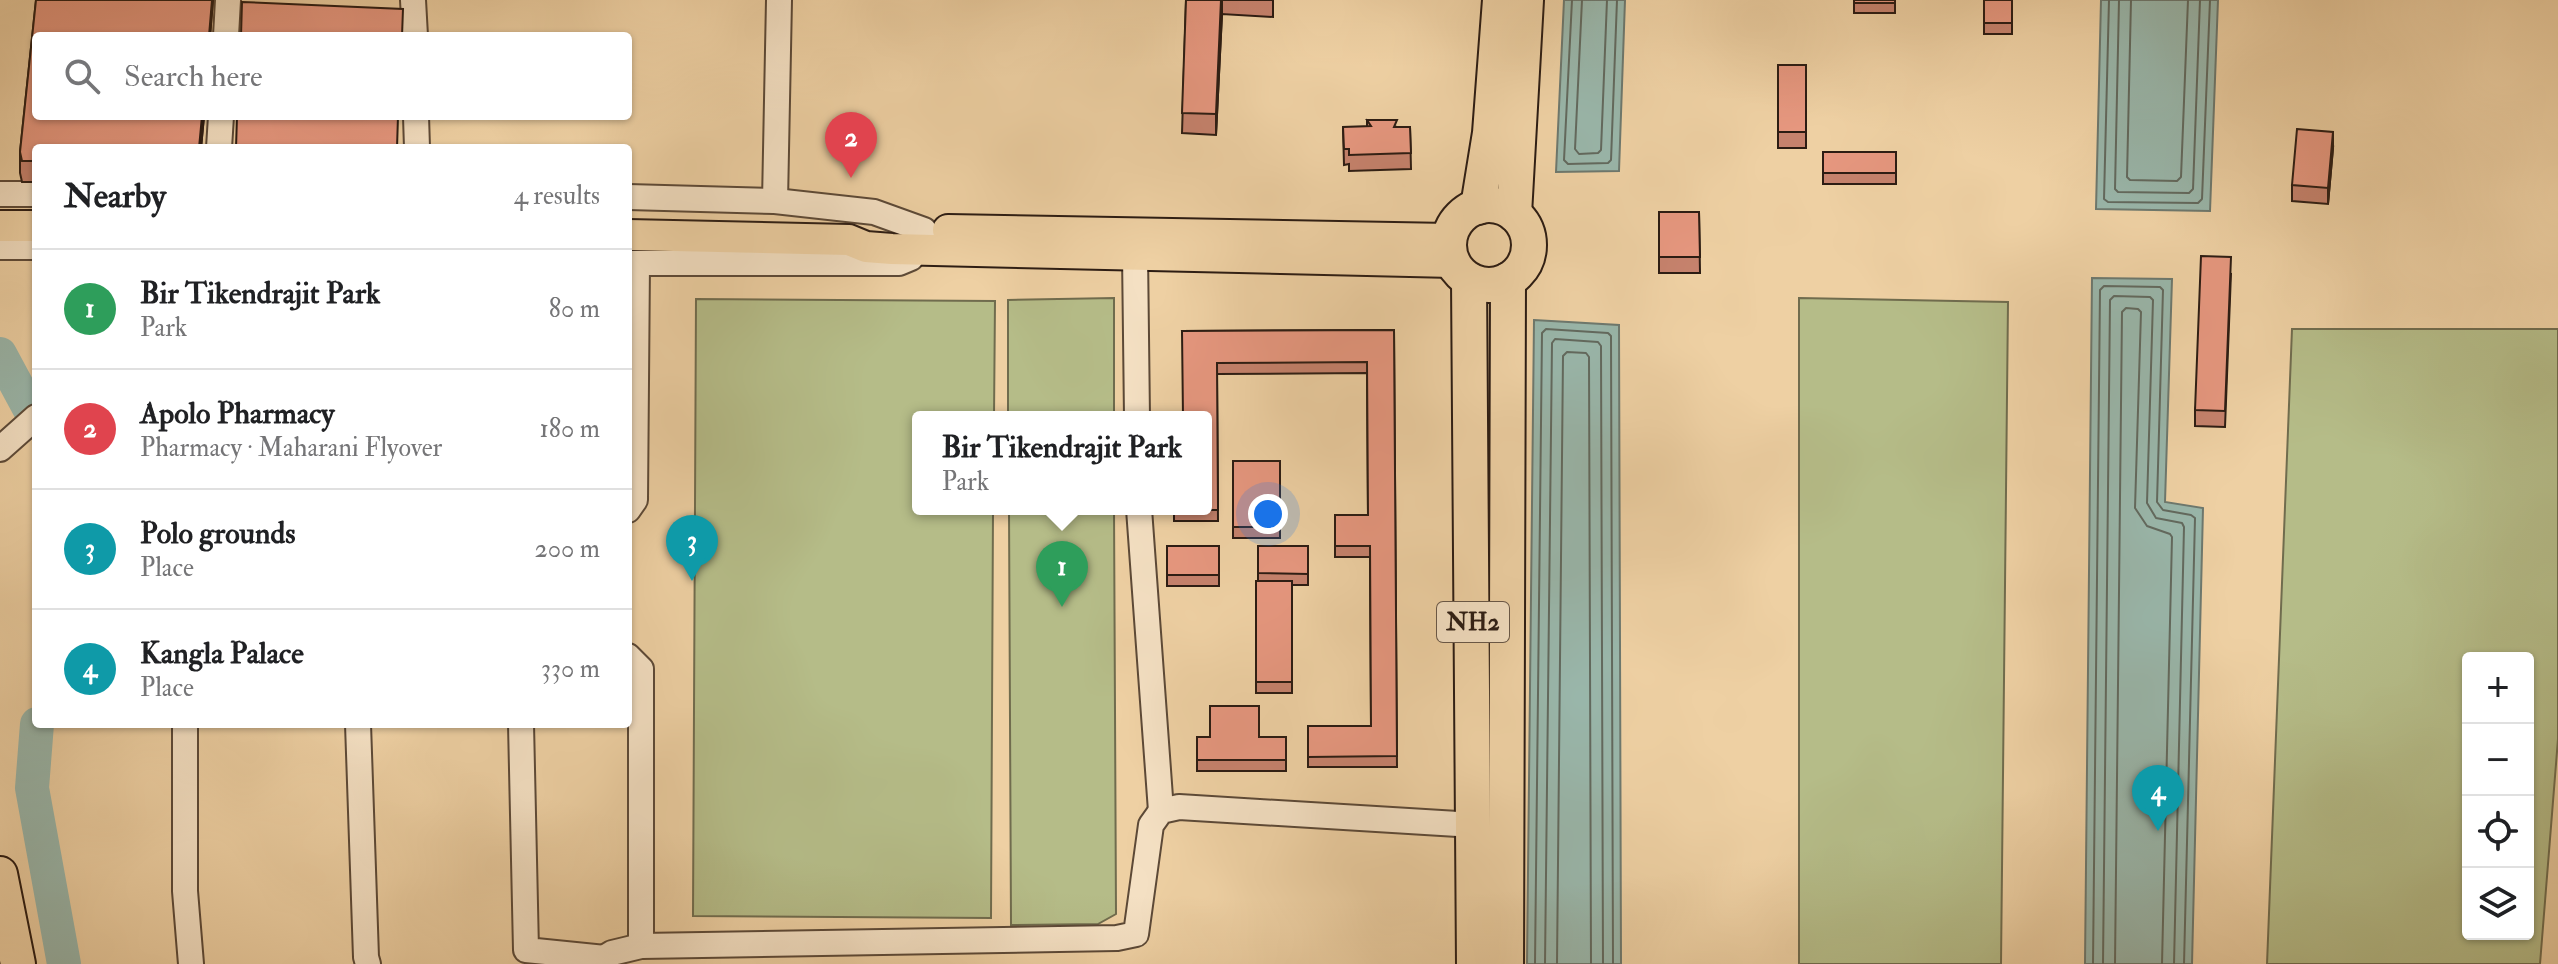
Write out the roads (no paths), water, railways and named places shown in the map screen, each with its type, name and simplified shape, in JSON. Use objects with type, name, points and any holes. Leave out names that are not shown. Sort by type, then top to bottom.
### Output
[{"type":"highway","points":[[1478,207],[1490,133],[1500,0]]},
{"type":"highway","points":[[1514,214],[1526,0]]},
{"type":"highway","points":[[1490,205],[1514,214],[1528,234],[1526,260],[1519,272],[1495,285],[1482,285],[1457,260],[1459,219],[1478,207],[1490,205]]},
{"type":"highway","name":"NH2","points":[[1457,260],[1474,825],[1474,964]]},
{"type":"highway","name":"NH2","points":[[1506,964],[1508,280]]},
{"type":"highway","points":[[0,874],[18,964]]},
{"type":"main road","points":[[0,226],[32,226]]},
{"type":"main road","points":[[632,253],[861,240],[928,240],[1274,246],[1457,260]]},
{"type":"main road","points":[[928,240],[1135,254],[1274,246]]},
{"type":"street","points":[[226,32],[228,0]]},
{"type":"street","points":[[413,0],[415,32]]},
{"type":"street","points":[[775,201],[779,0]]},
{"type":"street","points":[[219,144],[221,120]]},
{"type":"street","points":[[416,120],[417,144]]},
{"type":"street","points":[[0,194],[32,194]]},
{"type":"street","points":[[632,197],[775,201],[874,212],[928,240],[899,263],[632,253]]},
{"type":"street","points":[[0,247],[32,247]]},
{"type":"street","points":[[1135,254],[1137,411]]},
{"type":"street","points":[[632,315],[635,500],[632,504]]},
{"type":"street","points":[[0,449],[32,421]]},
{"type":"street","points":[[521,728],[526,950],[599,961],[612,953],[641,946],[1117,938],[1136,934],[1151,825],[1161,811],[1139,515]]},
{"type":"street","points":[[632,662],[641,669],[641,946]]},
{"type":"street","points":[[185,728],[185,891],[191,964]]},
{"type":"street","points":[[358,728],[368,964]]},
{"type":"street","points":[[1161,811],[1179,807],[1474,825]]},
{"type":"water","points":[[1564,0],[1625,0],[1619,171],[1556,172]]},
{"type":"water","points":[[2101,0],[2218,0],[2210,211],[2096,209]]},
{"type":"water","points":[[2092,278],[2172,279],[2165,502],[2203,508],[2192,964],[2085,964]]},
{"type":"water","points":[[1534,320],[1619,325],[1621,964],[1527,964]]},
{"type":"waterway","points":[[0,354],[32,414]]},
{"type":"waterway","points":[[37,728],[32,788],[64,964]]},
{"type":"place","name":"Apolo Pharmacy","points":[[851,178]]},
{"type":"place","name":"Polo grounds","points":[[692,581]]},
{"type":"place","name":"Bir Tikendrajit Park","points":[[1062,607]]},
{"type":"place","name":"Kangla Palace","points":[[2158,831]]}]
